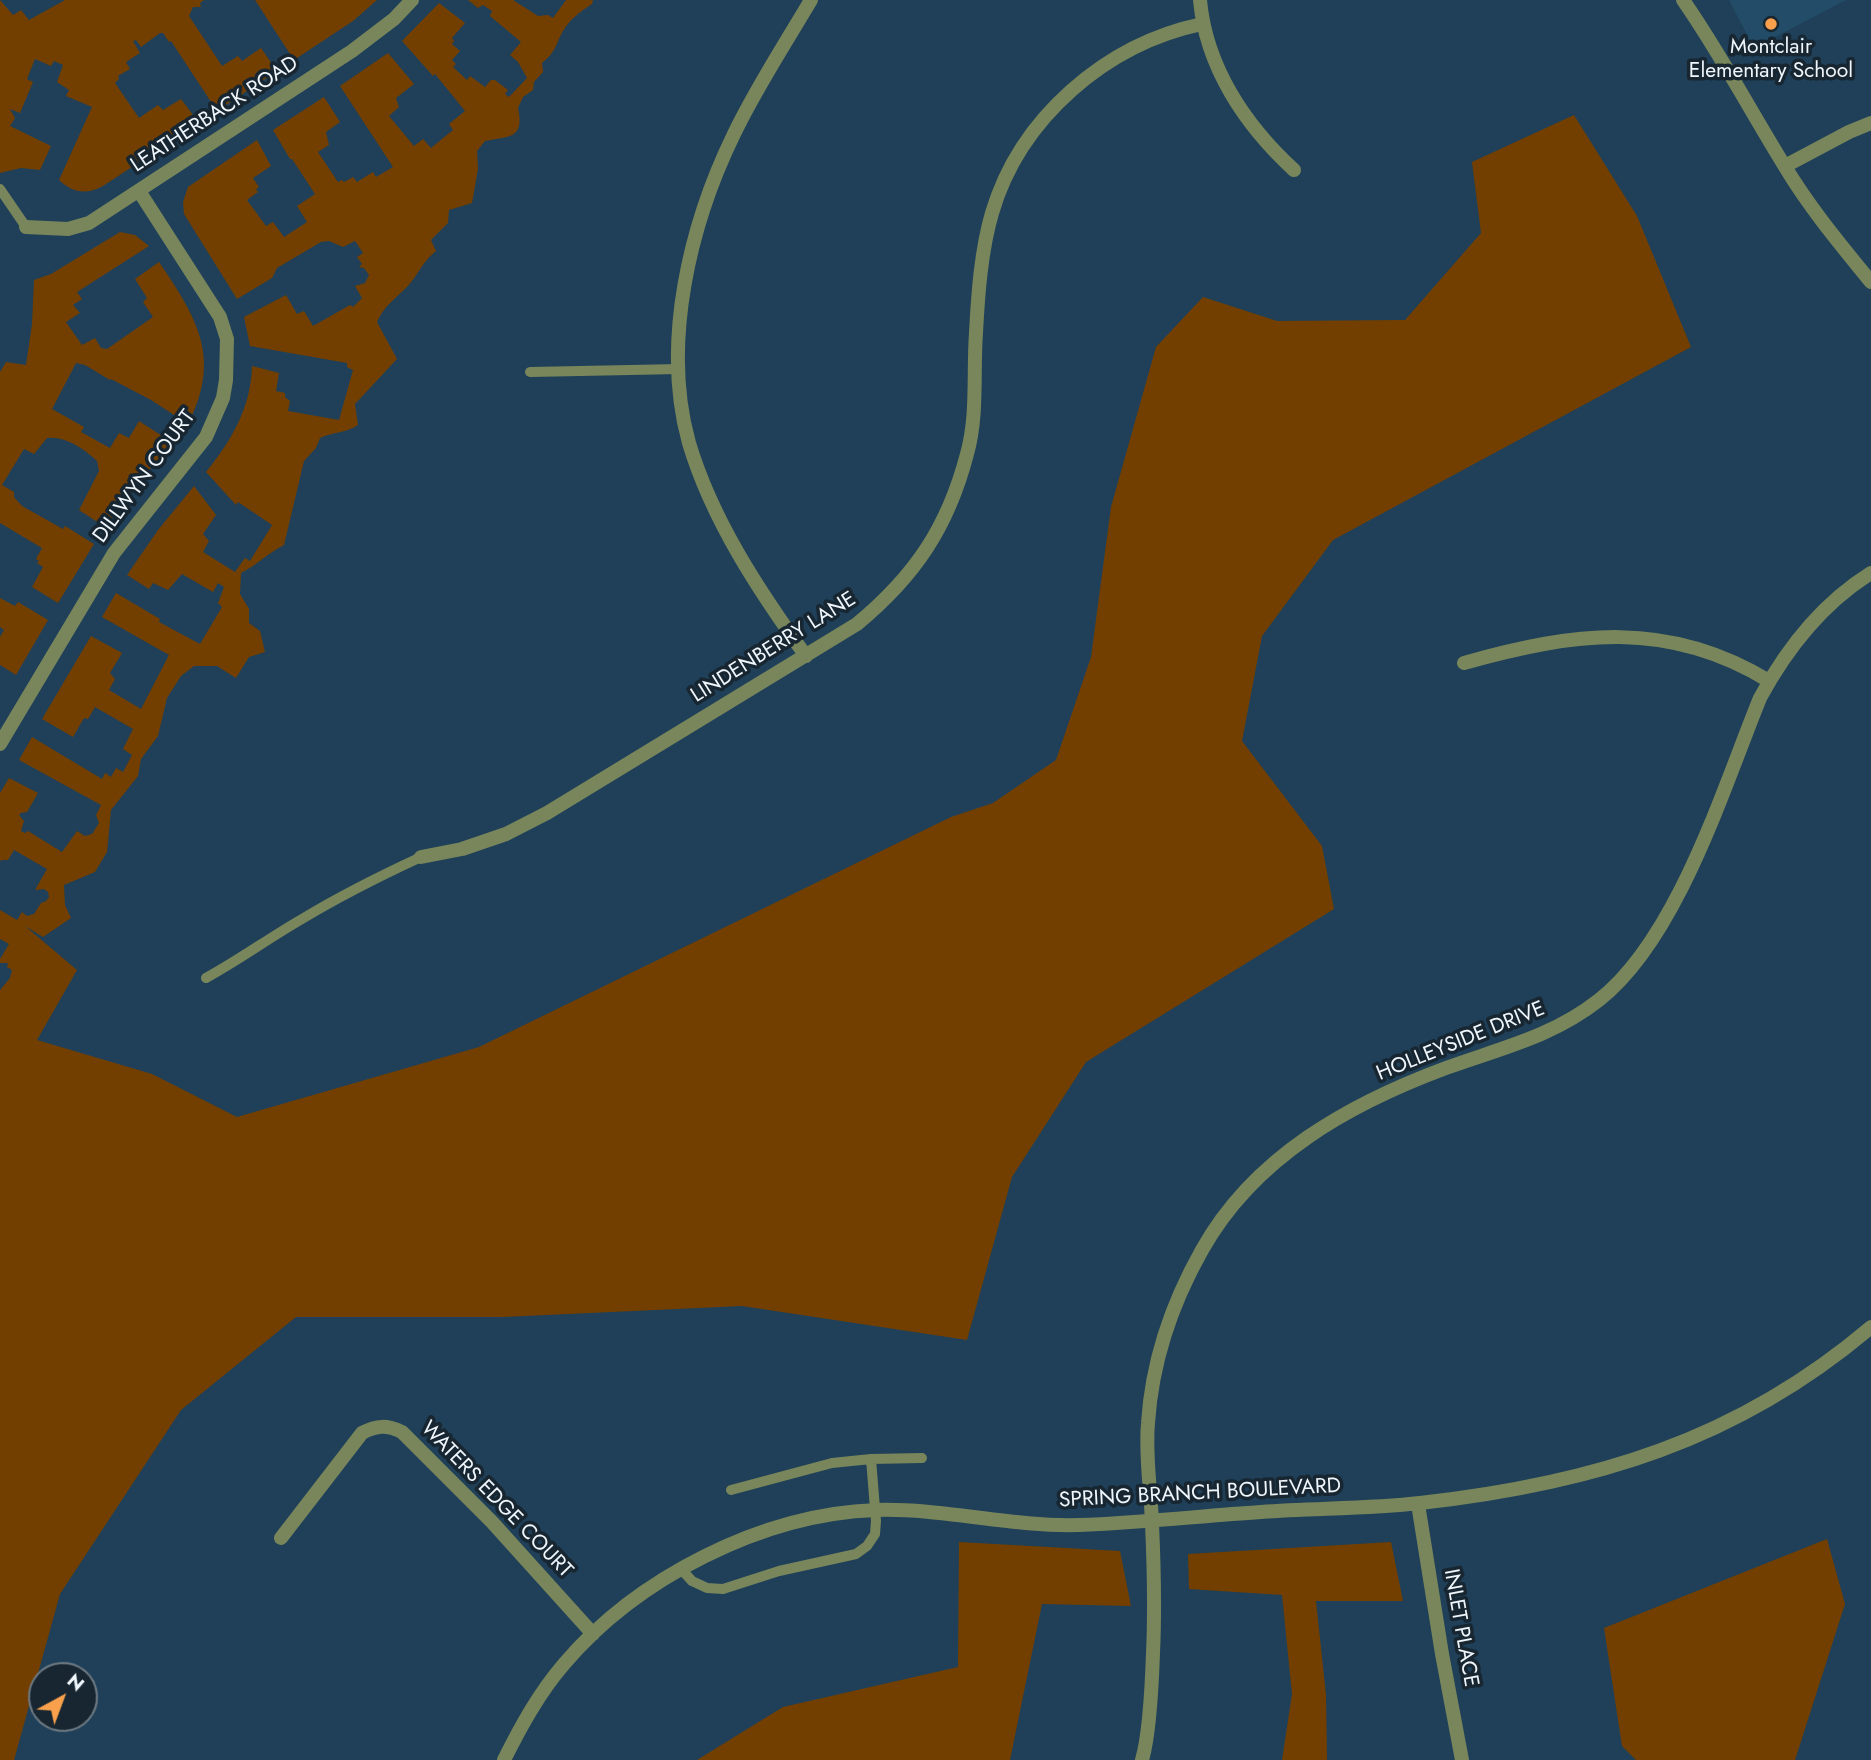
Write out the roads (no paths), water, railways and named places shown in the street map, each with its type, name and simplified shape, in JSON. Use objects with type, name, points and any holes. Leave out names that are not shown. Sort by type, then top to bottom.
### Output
[{"type":"street","name":"LEATHERBACK ROAD","points":[[26,227],[68,229],[89,223],[352,51],[394,19],[412,0]]},
{"type":"street","points":[[806,656],[768,603],[707,490],[689,442],[681,393],[679,344],[682,295],[689,256],[709,193],[734,132],[811,0]]},
{"type":"street","points":[[1200,0],[1202,24],[1213,60],[1231,94],[1259,135],[1294,170]]},
{"type":"street","points":[[1683,0],[1746,98],[1785,166],[1825,225],[1871,282]]},
{"type":"street","name":"LINDENBERRY LANE","points":[[421,857],[462,849],[506,834],[547,813],[858,624],[888,599],[924,554],[953,499],[968,452],[974,411],[982,268],[992,214],[1004,180],[1021,149],[1048,114],[1075,87],[1105,64],[1156,37],[1202,24]]},
{"type":"street","points":[[1785,166],[1871,123]]},
{"type":"street","name":"DILLWYN COURT","points":[[0,744],[114,553],[206,437],[223,398],[228,360],[227,340],[220,317],[139,191]]},
{"type":"street","name":"HOLLEYSIDE DRIVE","points":[[1142,1760],[1152,1675],[1155,1612],[1147,1461],[1148,1424],[1154,1377],[1166,1331],[1182,1288],[1203,1248],[1228,1211],[1251,1184],[1283,1154],[1311,1133],[1395,1089],[1446,1068],[1533,1040],[1568,1022],[1601,999],[1629,971],[1668,912],[1695,859],[1769,681],[1792,647],[1828,606],[1871,573]]},
{"type":"street","points":[[1465,663],[1513,649],[1564,640],[1645,638],[1684,644],[1714,653],[1769,681]]},
{"type":"street","name":"SPRING BRANCH BOULEVARD","points":[[504,1760],[534,1703],[564,1664],[628,1604],[681,1569],[726,1547],[778,1528],[831,1515],[874,1510],[928,1511],[1004,1521],[1065,1524],[1152,1522],[1258,1512],[1418,1504],[1547,1485],[1618,1466],[1679,1445],[1737,1418],[1793,1385],[1871,1327]]},
{"type":"street","name":"WATERS EDGE COURT","points":[[281,1538],[362,1433],[374,1427],[390,1426],[402,1432],[492,1522],[593,1634]]},
{"type":"street","name":"INLET PLACE","points":[[1418,1504],[1462,1760]]},
{"type":"lane","points":[[0,189],[26,227]]},
{"type":"lane","points":[[530,372],[680,369]]},
{"type":"lane","name":"LINDENBERRY LANE","points":[[206,978],[312,913],[421,857]]},
{"type":"lane","points":[[731,1490],[832,1463],[922,1458]]},
{"type":"lane","points":[[681,1569],[692,1581],[707,1588],[723,1589],[779,1571],[856,1554],[867,1546],[874,1535],[876,1521],[871,1459]]},
{"type":"place","name":"Montclair Elementary School","points":[[1771,24]]}]
